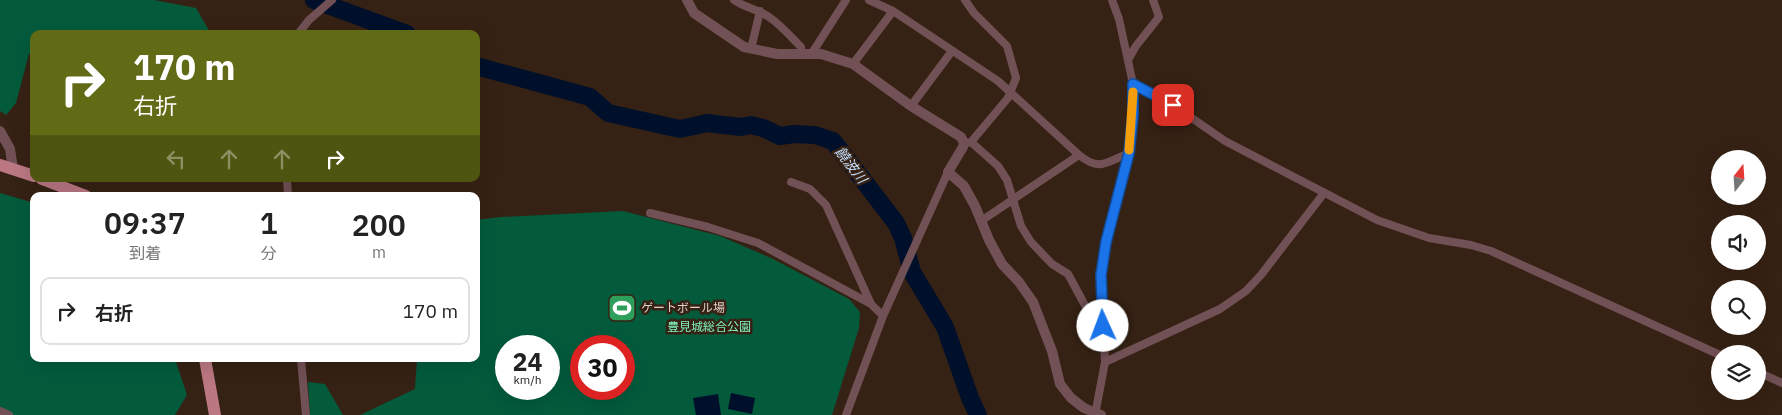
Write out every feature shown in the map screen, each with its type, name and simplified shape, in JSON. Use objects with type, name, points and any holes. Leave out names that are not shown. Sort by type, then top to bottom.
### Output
[{"type":"main road","points":[[0,165],[30,175]]},
{"type":"main road","points":[[50,182],[76,192]]},
{"type":"main road","points":[[205,362],[215,415]]},
{"type":"street","points":[[301,30],[309,20],[332,0]]},
{"type":"street","points":[[688,0],[694,13],[744,47],[777,54],[812,53],[833,56],[853,64],[911,106],[961,138],[998,166],[1007,180],[1021,226],[1031,242],[1052,264],[1068,274],[1087,309],[1103,326]]},
{"type":"street","points":[[734,0],[740,5],[760,11],[770,17],[801,47],[801,53]]},
{"type":"street","points":[[812,53],[846,0]]},
{"type":"street","points":[[870,0],[893,11],[998,81],[1090,164],[1096,165],[1129,153]]},
{"type":"street","points":[[846,415],[883,316],[948,172],[967,143],[1008,98],[1016,78],[1007,46],[974,13],[965,0]]},
{"type":"street","points":[[948,172],[964,186],[1002,264],[1019,282],[1033,302],[1052,351],[1060,384],[1071,398],[1097,414],[1105,362],[1101,275],[1106,242],[1129,153],[1133,115],[1133,84],[1112,0]]},
{"type":"street","points":[[1128,60],[1136,46],[1159,17],[1153,0]]},
{"type":"street","points":[[751,48],[760,11]]},
{"type":"street","points":[[853,64],[893,11]]},
{"type":"street","points":[[911,106],[952,50]]},
{"type":"street","points":[[1133,84],[1173,105],[1225,141],[1377,220],[1429,238],[1471,245],[1491,251],[1711,351]]},
{"type":"street","points":[[0,131],[10,149],[13,169]]},
{"type":"street","points":[[981,221],[1079,155]]},
{"type":"street","points":[[791,182],[810,189],[826,205],[871,304]]},
{"type":"street","points":[[1105,362],[1220,309],[1246,291],[1261,275],[1324,193]]},
{"type":"street","points":[[650,213],[708,227],[758,243],[871,304],[883,316]]},
{"type":"street","points":[[301,362],[306,415]]},
{"type":"street","points":[[1766,376],[1782,383]]},
{"type":"street","points":[[0,411],[9,415]]},
{"type":"green space","points":[[0,0],[154,0],[196,8],[209,30],[30,30],[30,54],[16,103],[6,115],[0,111]]},
{"type":"green space","points":[[0,193],[30,202],[30,362],[176,362],[187,395],[175,415],[0,415]]},
{"type":"green space","name":"豊見城総合公園","points":[[623,211],[720,236],[773,259],[849,299],[860,312],[859,328],[832,415],[360,415],[415,389],[417,362],[480,362],[480,220]]},
{"type":"green space","points":[[308,382],[325,384],[343,415],[310,415]]},
{"type":"water","points":[[731,393],[755,398],[752,414],[728,409]]},
{"type":"water","points":[[718,394],[721,415],[696,415],[693,398]]},
{"type":"waterway","name":"饒波川","points":[[314,0],[396,30]]},
{"type":"waterway","name":"饒波川","points":[[480,67],[590,97],[608,113],[680,129],[707,123],[741,127],[751,125],[780,136],[794,134],[815,135],[833,141],[896,223],[903,238],[912,272],[945,327],[970,398],[978,415]]},
{"type":"slow traffic","points":[[1129,150],[1133,115],[1133,92]]},
{"type":"place","name":"ゲートボール場","points":[[622,308]]},
{"type":"route","points":[[1103,326],[1101,275],[1112,214],[1129,153],[1133,115],[1133,84],[1173,105]]}]
